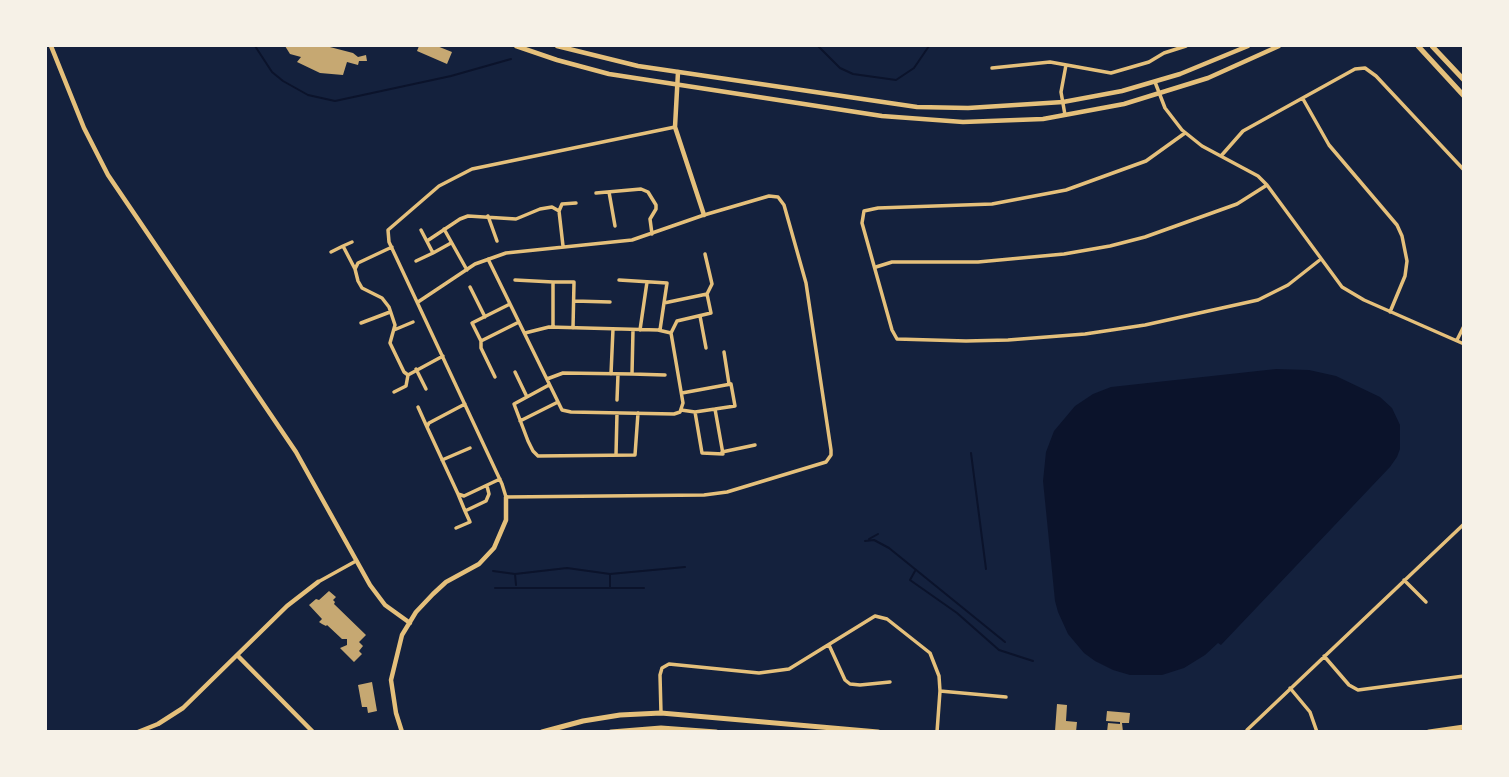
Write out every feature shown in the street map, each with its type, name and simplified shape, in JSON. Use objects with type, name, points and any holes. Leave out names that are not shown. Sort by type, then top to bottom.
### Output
[{"type":"main road","points":[[51,46],[84,128],[108,175],[296,452],[370,585],[385,605],[410,623]]},
{"type":"main road","points":[[518,46],[590,69],[677,84],[922,120],[989,122],[1065,116],[1159,95],[1227,71],[1279,46]]},
{"type":"main road","points":[[557,46],[638,66],[917,107],[1001,108],[1063,102],[1115,93],[1155,82],[1248,46]]},
{"type":"main road","points":[[1418,46],[1464,96]]},
{"type":"main road","points":[[1432,46],[1464,80]]},
{"type":"main road","points":[[678,72],[675,127],[704,215]]},
{"type":"main road","points":[[402,732],[391,680],[399,643],[410,623],[433,594],[446,582],[488,557],[506,520],[506,497]]},
{"type":"main road","points":[[138,732],[158,724],[183,708],[296,598],[318,582]]},
{"type":"main road","points":[[237,656],[313,732]]},
{"type":"main road","points":[[661,713],[661,730]]},
{"type":"main road","points":[[542,732],[620,715],[661,713],[878,732]]},
{"type":"main road","points":[[1429,732],[1464,727]]},
{"type":"main road","points":[[611,732],[716,732]]},
{"type":"street","points":[[992,68],[1050,62],[1111,73],[1149,62],[1164,53],[1186,46]]},
{"type":"street","points":[[1065,116],[1061,92],[1066,65]]},
{"type":"street","points":[[1221,156],[1242,131],[1355,69],[1365,68],[1376,76],[1464,170]]},
{"type":"street","points":[[1155,82],[1171,118],[1185,133],[1258,176],[1267,185],[1342,287],[1390,312],[1464,344]]},
{"type":"street","points":[[1303,99],[1329,145],[1396,225],[1402,236],[1407,261],[1405,276],[1390,312]]},
{"type":"street","points":[[418,302],[467,270],[506,253],[612,243],[652,234],[769,196],[778,197],[784,205],[806,283],[831,450],[830,459],[822,464],[734,490],[704,495],[506,497],[392,247],[388,233],[391,227],[439,186],[472,169],[675,127]]},
{"type":"street","points":[[1185,133],[1146,161],[1066,190],[992,204],[878,208],[864,211],[862,223],[892,330],[897,339],[1008,340],[1085,334],[1144,325],[1258,300],[1288,285],[1321,259]]},
{"type":"street","points":[[876,267],[892,262],[978,262],[1064,254],[1110,246],[1145,237],[1237,204],[1267,185]]},
{"type":"street","points":[[596,193],[641,189],[648,191],[656,205],[650,219],[652,234]]},
{"type":"street","points":[[609,192],[615,226]]},
{"type":"street","points":[[563,246],[559,211],[562,204],[576,203]]},
{"type":"street","points":[[427,241],[468,216],[516,219],[546,208],[559,211]]},
{"type":"street","points":[[488,216],[497,241]]},
{"type":"street","points":[[444,229],[467,270]]},
{"type":"street","points":[[421,230],[433,253]]},
{"type":"street","points":[[331,252],[352,242]]},
{"type":"street","points":[[416,261],[452,243]]},
{"type":"street","points":[[343,246],[362,288],[382,298],[390,312],[395,325],[390,343],[400,367],[408,374]]},
{"type":"street","points":[[355,269],[358,263],[392,247]]},
{"type":"street","points":[[681,411],[682,393],[671,333],[677,321],[711,313],[707,294],[712,284],[705,254]]},
{"type":"street","points":[[488,259],[562,410],[674,414],[735,406],[724,352]]},
{"type":"street","points":[[515,280],[574,282],[573,328]]},
{"type":"street","points":[[619,280],[667,282],[660,331]]},
{"type":"street","points":[[553,282],[553,327]]},
{"type":"street","points":[[640,330],[647,282]]},
{"type":"street","points":[[470,287],[485,317]]},
{"type":"street","points":[[664,303],[707,294]]},
{"type":"street","points":[[573,301],[610,302]]},
{"type":"street","points":[[495,377],[472,323],[510,304]]},
{"type":"street","points":[[361,323],[390,312]]},
{"type":"street","points":[[700,316],[706,348]]},
{"type":"street","points":[[394,330],[412,322]]},
{"type":"street","points":[[481,341],[519,322]]},
{"type":"street","points":[[1457,341],[1464,326]]},
{"type":"street","points":[[525,333],[553,327],[671,333]]},
{"type":"street","points":[[611,374],[612,329]]},
{"type":"street","points":[[632,374],[633,330]]},
{"type":"street","points":[[394,392],[406,386],[408,374],[443,356]]},
{"type":"street","points":[[416,369],[426,389]]},
{"type":"street","points":[[514,372],[527,397]]},
{"type":"street","points":[[547,379],[563,373],[666,375]]},
{"type":"street","points":[[617,400],[618,374]]},
{"type":"street","points":[[550,384],[514,404],[533,451],[538,456],[635,455],[638,413]]},
{"type":"street","points":[[682,393],[729,384]]},
{"type":"street","points":[[520,421],[558,402]]},
{"type":"street","points":[[427,427],[429,423],[465,404]]},
{"type":"street","points":[[418,407],[470,522],[456,528]]},
{"type":"street","points":[[715,409],[722,452]]},
{"type":"street","points":[[695,412],[702,453],[723,454],[722,452],[755,445]]},
{"type":"street","points":[[616,455],[617,413]]},
{"type":"street","points":[[442,460],[470,448]]},
{"type":"street","points":[[458,494],[464,496],[500,479]]},
{"type":"street","points":[[465,511],[486,501],[489,494],[487,486]]},
{"type":"street","points":[[1247,730],[1464,524]]},
{"type":"street","points":[[318,582],[356,561]]},
{"type":"street","points":[[1404,580],[1426,602]]},
{"type":"street","points":[[661,713],[660,675],[662,668],[668,664],[774,673],[789,669],[875,616],[887,619],[930,653],[939,676],[937,732]]},
{"type":"street","points":[[829,645],[845,680],[850,684],[890,682]]},
{"type":"street","points":[[1324,656],[1349,685],[1359,690],[1464,676]]},
{"type":"street","points":[[1290,688],[1310,712],[1317,732]]},
{"type":"street","points":[[940,691],[1006,697]]},
{"type":"water","points":[[1276,369],[1309,370],[1336,376],[1380,397],[1392,408],[1400,425],[1400,449],[1397,457],[1221,645],[1218,643],[1184,668],[1162,675],[1130,675],[1095,661],[1084,653],[1068,634],[1055,601],[1043,481],[1046,452],[1054,431],[1075,406],[1093,394],[1111,387]]},
{"type":"building","points":[[285,46],[326,46],[353,53],[358,57],[366,55],[367,61],[359,61],[358,65],[347,62],[343,75],[320,73],[297,62],[301,57],[290,54]]},
{"type":"building","points":[[419,46],[437,46],[452,52],[447,64],[417,51]]},
{"type":"building","points":[[329,591],[336,597],[334,604],[366,635],[359,642],[363,646],[359,651],[362,654],[354,662],[340,648],[347,645],[347,639],[342,639],[327,625],[319,622],[322,619],[309,605]]},
{"type":"building","points":[[372,682],[377,711],[368,713],[367,707],[362,707],[358,685]]},
{"type":"building","points":[[1057,704],[1067,705],[1066,721],[1077,722],[1076,732],[1055,731]]},
{"type":"building","points":[[1107,711],[1130,713],[1129,723],[1122,723],[1123,732],[1107,732],[1108,723],[1120,722],[1106,721]]},
{"type":"waterway","points":[[255,46],[272,72],[283,81],[308,95],[335,101],[451,76],[511,59]]},
{"type":"waterway","points":[[818,46],[840,68],[853,74],[896,80],[914,68],[929,46]]},
{"type":"waterway","points":[[971,453],[986,569]]},
{"type":"waterway","points":[[869,539],[878,534]]},
{"type":"waterway","points":[[865,541],[874,540],[889,548],[1005,642]]},
{"type":"waterway","points":[[610,588],[610,574],[685,567]]},
{"type":"waterway","points":[[516,585],[515,574],[567,568],[610,574]]},
{"type":"waterway","points":[[493,571],[515,574]]},
{"type":"waterway","points":[[915,571],[910,580],[957,613],[999,650],[1033,661]]},
{"type":"waterway","points":[[495,588],[644,588]]}]
